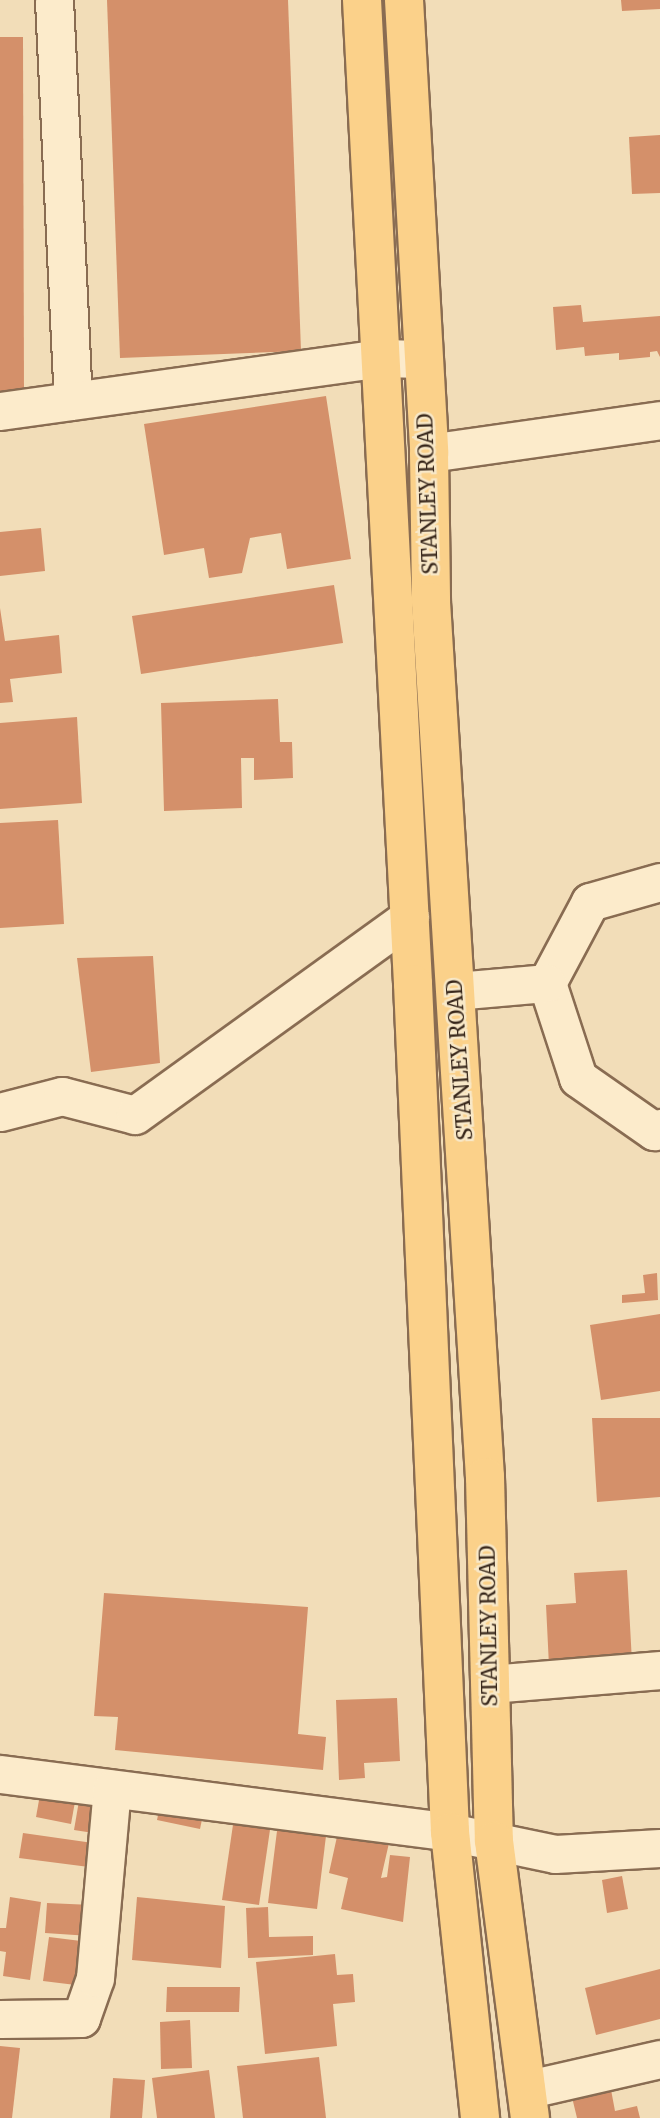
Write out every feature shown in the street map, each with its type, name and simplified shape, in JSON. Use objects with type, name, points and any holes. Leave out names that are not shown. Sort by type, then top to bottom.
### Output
[{"type":"main road","name":"STANLEY ROAD","points":[[362,0],[410,917],[450,1832],[480,2118]]},
{"type":"main road","name":"STANLEY ROAD","points":[[404,0],[429,453],[431,602],[485,1477],[494,1841],[530,2104]]},
{"type":"street","points":[[54,0],[73,401]]},
{"type":"street","points":[[0,411],[382,358],[422,359]]},
{"type":"street","points":[[429,453],[660,420]]},
{"type":"street","points":[[660,882],[590,902],[547,983],[578,1077],[654,1131],[660,1128]]},
{"type":"street","points":[[0,1112],[62,1096],[135,1115],[410,917]]},
{"type":"street","points":[[455,991],[547,983]]},
{"type":"street","points":[[490,1685],[660,1670]]},
{"type":"street","points":[[0,1774],[450,1832],[555,1854],[660,1848]]},
{"type":"street","points":[[0,2019],[81,2018],[95,1978],[112,1788]]},
{"type":"street","points":[[530,2104],[660,2059]]},
{"type":"building","points":[[107,0],[288,0],[301,351],[120,358]]},
{"type":"building","points":[[621,0],[660,0],[660,9],[622,11]]},
{"type":"building","points":[[0,37],[23,37],[24,390],[0,392]]},
{"type":"building","points":[[660,135],[660,193],[632,194],[629,137]]},
{"type":"building","points":[[581,305],[583,322],[660,316],[660,357],[657,351],[650,352],[650,357],[619,360],[619,353],[585,356],[584,347],[556,350],[553,307]]},
{"type":"building","points":[[326,396],[351,559],[287,569],[281,533],[250,538],[242,573],[209,578],[204,548],[164,555],[144,424]]},
{"type":"building","points":[[41,528],[45,571],[0,576],[0,532]]},
{"type":"building","points":[[334,585],[343,643],[141,674],[132,616]]},
{"type":"building","points":[[0,608],[5,641],[59,635],[62,673],[10,679],[13,702],[0,703]]},
{"type":"building","points":[[278,699],[280,742],[292,742],[293,778],[254,780],[254,758],[241,758],[242,808],[164,811],[161,703]]},
{"type":"building","points":[[77,717],[82,803],[0,809],[0,723]]},
{"type":"building","points":[[58,820],[64,924],[0,928],[0,823]]},
{"type":"building","points":[[153,956],[160,1063],[91,1072],[77,958]]},
{"type":"building","points":[[657,1273],[658,1300],[622,1303],[622,1295],[645,1293],[643,1275]]},
{"type":"building","points":[[660,1314],[660,1391],[601,1400],[590,1325]]},
{"type":"building","points":[[592,1418],[660,1418],[660,1497],[597,1502]]},
{"type":"building","points":[[627,1570],[632,1662],[549,1666],[546,1605],[576,1603],[574,1573]]},
{"type":"building","points":[[104,1593],[308,1607],[298,1734],[326,1737],[323,1770],[115,1750],[118,1717],[94,1716]]},
{"type":"building","points":[[397,1698],[400,1761],[364,1763],[365,1778],[339,1780],[336,1700]]},
{"type":"building","points":[[43,1778],[78,1785],[71,1824],[36,1817]]},
{"type":"building","points":[[81,1789],[120,1794],[113,1836],[74,1830]]},
{"type":"building","points":[[162,1796],[205,1805],[200,1829],[157,1820]]},
{"type":"building","points":[[235,1811],[272,1816],[259,1905],[222,1900]]},
{"type":"building","points":[[278,1823],[327,1828],[317,1909],[268,1903]]},
{"type":"building","points":[[338,1832],[389,1843],[381,1878],[387,1877],[390,1855],[410,1857],[403,1922],[341,1909],[348,1878],[329,1873]]},
{"type":"building","points":[[23,1833],[93,1843],[89,1867],[19,1858]]},
{"type":"building","points":[[622,1876],[628,1909],[607,1913],[602,1880]]},
{"type":"building","points":[[10,1897],[41,1902],[30,1980],[3,1976],[6,1952],[0,1951],[0,1928],[6,1928]]},
{"type":"building","points":[[137,1897],[225,1906],[221,1968],[132,1960]]},
{"type":"building","points":[[47,1903],[92,1905],[90,1936],[45,1933]]},
{"type":"building","points":[[268,1907],[269,1937],[313,1936],[313,1955],[248,1958],[246,1908]]},
{"type":"building","points":[[49,1937],[97,1943],[92,1987],[43,1981]]},
{"type":"building","points":[[335,1954],[337,1975],[353,1974],[355,2002],[333,2004],[337,2046],[265,2054],[256,1962]]},
{"type":"building","points":[[660,1969],[660,2019],[596,2035],[585,1988]]},
{"type":"building","points":[[167,1987],[240,1987],[239,2012],[166,2012]]},
{"type":"building","points":[[190,2020],[192,2068],[161,2069],[160,2022]]},
{"type":"building","points":[[0,2046],[20,2048],[12,2118],[0,2118]]},
{"type":"building","points":[[319,2057],[326,2118],[243,2118],[237,2066]]},
{"type":"building","points":[[209,2070],[215,2118],[157,2118],[152,2078]]},
{"type":"building","points":[[113,2078],[145,2080],[142,2118],[110,2118]]},
{"type":"building","points":[[609,2079],[615,2111],[637,2106],[640,2118],[577,2118],[570,2089]]}]
